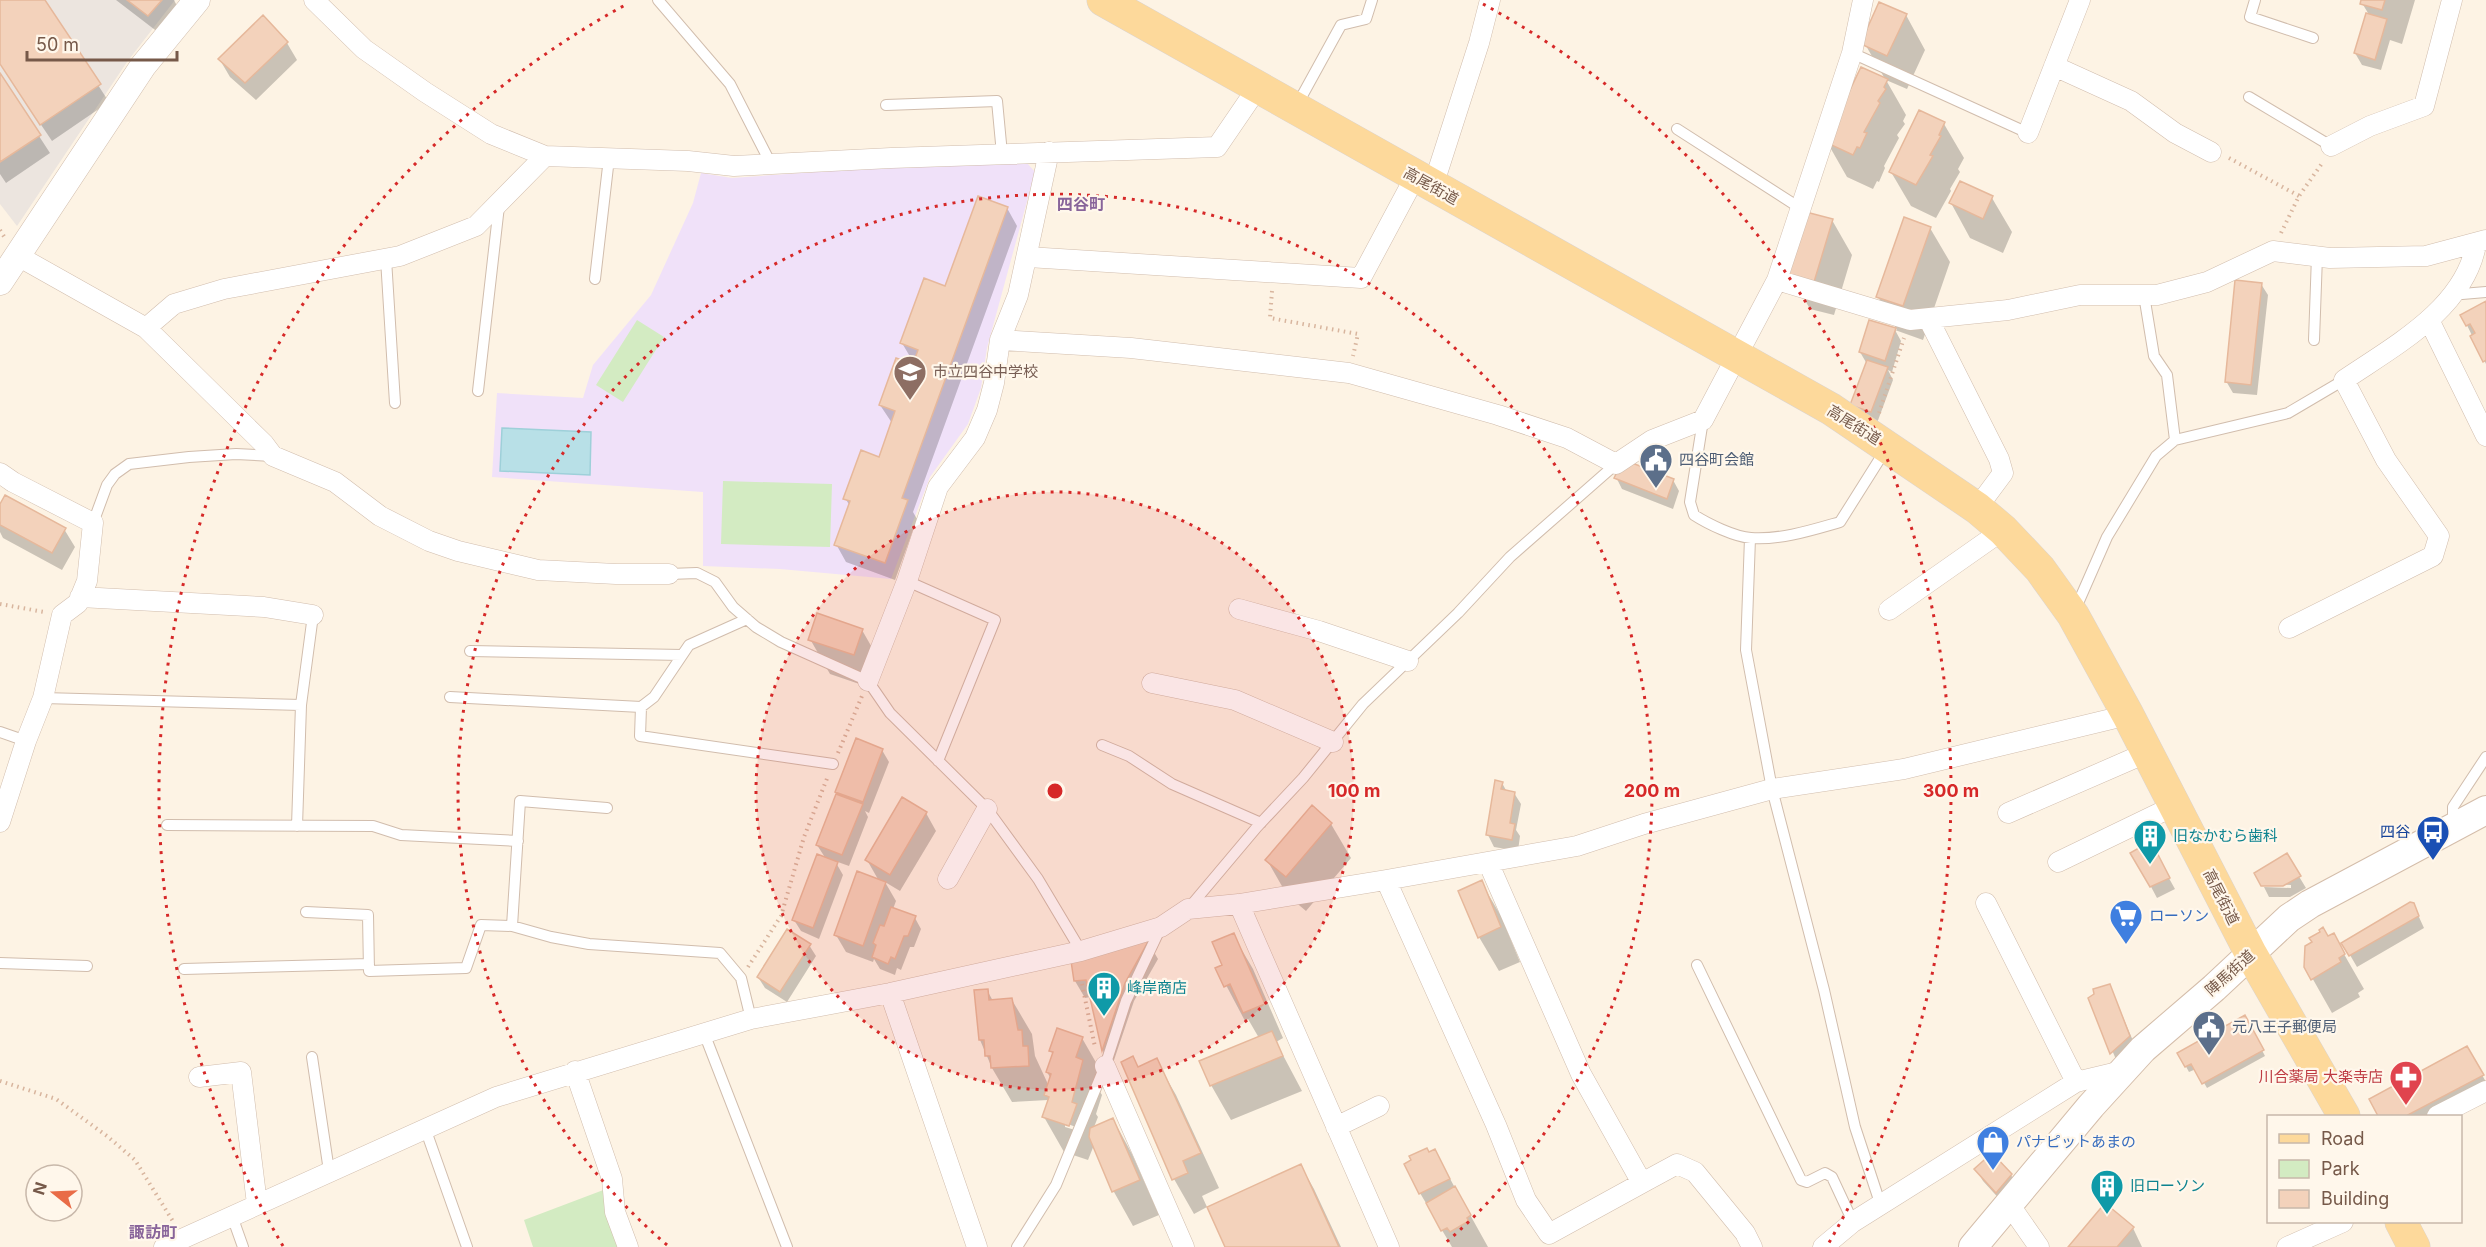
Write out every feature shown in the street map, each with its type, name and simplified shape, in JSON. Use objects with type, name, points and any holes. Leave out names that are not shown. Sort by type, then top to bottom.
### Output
[{"type":"main road","name":"高尾街道","points":[[1103,0],[1830,409],[1977,508],[2003,530],[2040,569],[2073,615],[2128,714],[2251,954],[2343,1115]]},
{"type":"main road","name":"陣馬街道","points":[[1973,1247],[2143,1049],[2289,918],[2310,904],[2486,810]]},
{"type":"main road","points":[[2402,1223],[2414,1247]]},
{"type":"street","points":[[0,282],[143,66],[197,0]]},
{"type":"street","points":[[314,0],[363,49],[425,92],[491,134],[545,156],[688,161],[734,166],[1217,147],[1258,87]]},
{"type":"street","points":[[1028,257],[1361,278],[1424,182],[1479,43],[1490,0]]},
{"type":"street","points":[[1000,340],[1131,348],[1349,373],[1567,438],[1616,464],[1652,440],[1703,420],[1777,280],[1852,53],[1863,0]]},
{"type":"street","points":[[2028,133],[2080,0]]},
{"type":"street","points":[[2331,146],[2370,126],[2424,106],[2452,0]]},
{"type":"street","points":[[2055,66],[2131,101],[2175,133],[2211,152]]},
{"type":"street","points":[[868,681],[907,581],[938,488],[975,438],[987,410],[994,383],[1000,340],[1018,295],[1028,257],[1049,152]]},
{"type":"street","points":[[146,328],[174,304],[224,289],[400,256],[476,226],[545,156]]},
{"type":"street","points":[[1777,280],[1920,320],[2008,310],[2080,295],[2157,295],[2208,282],[2273,251],[2317,256],[2426,256],[2481,243]]},
{"type":"street","points":[[2289,628],[2433,556],[2439,536],[2386,460],[2344,380],[2429,320],[2454,292],[2481,243]]},
{"type":"street","points":[[18,256],[146,328],[264,444],[273,456],[335,482],[380,516],[429,542],[538,570],[669,574]]},
{"type":"street","points":[[1920,320],[1999,459],[2003,473],[1977,508]]},
{"type":"street","points":[[2429,320],[2486,436]]},
{"type":"street","points":[[0,473],[93,523],[87,581],[78,603],[62,615],[43,698],[26,741],[0,822]]},
{"type":"street","points":[[1889,610],[2003,530]]},
{"type":"street","points":[[80,597],[264,607],[313,615]]},
{"type":"street","points":[[1239,609],[1319,631],[1408,661]]},
{"type":"street","points":[[1152,683],[1234,700],[1333,742]]},
{"type":"street","points":[[164,1247],[496,1097],[751,1019],[890,993],[1082,951],[1161,927],[1188,909],[1239,904],[1577,846],[1655,821],[1772,789],[1904,770],[2128,714]]},
{"type":"street","points":[[2008,813],[2146,753]]},
{"type":"street","points":[[2058,862],[2174,806]]},
{"type":"street","points":[[948,879],[987,809]]},
{"type":"street","points":[[1488,862],[1581,1074],[1642,1183]]},
{"type":"street","points":[[1386,880],[1496,1125],[1526,1200],[1549,1234],[1677,1164],[1695,1172],[1745,1233],[1752,1247]]},
{"type":"street","points":[[1986,903],[2076,1082]]},
{"type":"street","points":[[1239,904],[1389,1247]]},
{"type":"street","points":[[890,993],[977,1247]]},
{"type":"street","points":[[575,1071],[612,1179],[615,1212],[628,1247]]},
{"type":"street","points":[[1103,1071],[1184,1247]]},
{"type":"street","points":[[1823,1247],[1853,1222],[2076,1082],[2122,1071]]},
{"type":"street","points":[[199,1077],[241,1072],[257,1204]]},
{"type":"street","points":[[2440,1115],[2486,1091]]},
{"type":"street","points":[[1336,1126],[1379,1106]]},
{"type":"street","points":[[2010,1204],[2039,1247]]},
{"type":"street","points":[[2287,1247],[2339,1223]]},
{"type":"lane","points":[[658,0],[730,84],[771,164]]},
{"type":"lane","points":[[1295,108],[1341,25],[1366,19],[1372,0]]},
{"type":"lane","points":[[2255,0],[2250,17],[2313,38]]},
{"type":"lane","points":[[1852,53],[2028,133]]},
{"type":"lane","points":[[2249,97],[2331,146]]},
{"type":"lane","points":[[886,105],[997,101],[1002,154]]},
{"type":"lane","points":[[1677,129],[1800,208]]},
{"type":"lane","points":[[595,279],[609,158]]},
{"type":"lane","points":[[478,391],[499,202]]},
{"type":"lane","points":[[2314,340],[2317,256]]},
{"type":"lane","points":[[386,259],[395,403]]},
{"type":"lane","points":[[2454,292],[2462,294],[2486,292]]},
{"type":"lane","points":[[2144,295],[2154,356],[2167,375],[2175,440]]},
{"type":"lane","points":[[2073,615],[2107,537],[2156,456],[2175,440],[2288,413],[2344,380]]},
{"type":"lane","points":[[1703,420],[1690,502],[1694,515],[1709,524],[1750,538],[1795,534],[1840,522],[1880,441]]},
{"type":"lane","points":[[93,523],[107,485],[115,474],[129,465],[189,457],[236,454],[273,456]]},
{"type":"lane","points":[[1188,909],[1261,823],[1303,778],[1363,704],[1510,557],[1616,464]]},
{"type":"lane","points":[[1750,538],[1746,650],[1772,789],[1824,990],[1855,1127],[1881,1206]]},
{"type":"lane","points":[[669,574],[697,573],[715,582],[733,607],[781,642],[868,681],[890,713],[987,809],[1038,879],[1082,951]]},
{"type":"lane","points":[[907,581],[995,620],[938,761]]},
{"type":"lane","points":[[297,826],[302,705],[313,615]]},
{"type":"lane","points":[[450,697],[641,707],[654,697],[689,645],[747,619]]},
{"type":"lane","points":[[470,651],[682,655]]},
{"type":"lane","points":[[43,698],[302,705]]},
{"type":"lane","points":[[641,707],[640,736],[833,764]]},
{"type":"lane","points":[[0,732],[26,741]]},
{"type":"lane","points":[[1102,745],[1129,756],[1172,784],[1261,823]]},
{"type":"lane","points":[[2453,827],[2453,807],[2486,757]]},
{"type":"lane","points":[[512,926],[520,801],[607,808]]},
{"type":"lane","points":[[167,825],[373,826],[401,835],[518,841]]},
{"type":"lane","points":[[306,912],[368,915],[369,971],[466,968],[481,925],[512,926],[551,937],[589,944],[720,953],[741,978],[751,1019]]},
{"type":"lane","points":[[1017,1247],[1056,1185],[1103,1071],[1126,1001],[1161,927]]},
{"type":"lane","points":[[0,963],[87,966]]},
{"type":"lane","points":[[184,969],[369,964]]},
{"type":"lane","points":[[1698,965],[1801,1180],[1807,1182],[1825,1173],[1832,1177],[1853,1222]]},
{"type":"lane","points":[[704,1033],[787,1247]]},
{"type":"lane","points":[[312,1057],[330,1171]]},
{"type":"lane","points":[[425,1128],[467,1247]]},
{"type":"lane","points":[[232,1216],[243,1247]]},
{"type":"path","points":[[2273,251],[2299,195],[2330,153],[2331,146]]},
{"type":"path","points":[[2211,152],[2217,152],[2299,195]]},
{"type":"path","points":[[1273,272],[1270,318],[1358,334],[1349,373]]},
{"type":"path","points":[[1880,441],[1920,320]]},
{"type":"path","points":[[0,604],[62,615]]},
{"type":"path","points":[[741,978],[781,916],[804,837],[868,681]]},
{"type":"path","points":[[1082,984],[1103,1071]]},
{"type":"path","points":[[0,1081],[56,1099],[107,1136],[135,1160],[183,1238]]},
{"type":"shaded area","points":[[0,0],[175,0],[127,62],[17,226],[0,204]]},
{"type":"shaded area","points":[[1027,163],[1035,172],[987,348],[981,388],[968,424],[930,477],[891,579],[780,569],[703,566],[703,492],[492,477],[497,393],[583,398],[593,365],[651,295],[693,203],[701,173],[732,178],[859,169]]},
{"type":"green space","points":[[637,320],[664,337],[623,402],[596,385]]},
{"type":"green space","points":[[723,481],[832,484],[830,547],[721,544]]},
{"type":"green space","points":[[606,1189],[620,1247],[533,1247],[524,1220]]},
{"type":"water","points":[[502,428],[591,432],[590,475],[500,471]]},
{"type":"building","points":[[0,0],[45,0],[101,84],[40,125],[0,64]]},
{"type":"building","points":[[127,0],[162,0],[148,16]]},
{"type":"building","points":[[2361,0],[2385,0],[2382,10],[2360,4]]},
{"type":"building","points":[[1879,2],[1907,14],[1887,56],[1863,45],[1862,40]]},
{"type":"building","points":[[2366,13],[2387,19],[2375,60],[2354,53]]},
{"type":"building","points":[[263,15],[288,42],[245,83],[218,59]]},
{"type":"building","points":[[1861,67],[1888,79],[1884,87],[1886,89],[1878,101],[1880,103],[1864,132],[1867,133],[1860,148],[1857,147],[1853,155],[1825,142]]},
{"type":"building","points":[[0,73],[41,135],[0,162]]},
{"type":"building","points":[[1919,110],[1945,122],[1939,135],[1941,136],[1930,155],[1933,156],[1916,185],[1889,172]]},
{"type":"building","points":[[1960,181],[1993,196],[1983,219],[1949,203]]},
{"type":"building","points":[[978,196],[1008,207],[902,498],[908,500],[885,563],[834,545],[850,501],[843,499],[861,450],[879,457],[895,411],[879,405],[896,358],[913,364],[918,350],[900,343],[924,278],[945,286]]},
{"type":"building","points":[[1806,212],[1833,219],[1814,282],[1788,274]]},
{"type":"building","points":[[1904,217],[1931,227],[1903,306],[1876,297]]},
{"type":"building","points":[[2235,280],[2262,283],[2251,385],[2225,382]]},
{"type":"building","points":[[2486,301],[2486,360],[2483,362],[2470,336],[2475,333],[2470,324],[2466,326],[2460,315]]},
{"type":"building","points":[[1869,320],[1896,328],[1885,361],[1859,352]]},
{"type":"building","points":[[1867,360],[1888,367],[1871,412],[1850,405]]},
{"type":"building","name":"四谷町会館","points":[[1632,463],[1674,479],[1667,499],[1614,478],[1617,472]]},
{"type":"building","points":[[5,495],[66,528],[52,553],[0,525],[0,504]]},
{"type":"building","points":[[817,613],[863,629],[854,655],[808,640]]},
{"type":"building","points":[[856,738],[883,749],[863,802],[835,792]]},
{"type":"building","points":[[1495,780],[1503,782],[1501,789],[1515,792],[1510,823],[1515,824],[1512,840],[1486,835]]},
{"type":"building","points":[[836,794],[863,804],[842,855],[816,845]]},
{"type":"building","points":[[902,797],[927,812],[890,875],[865,860]]},
{"type":"building","points":[[1312,805],[1332,823],[1286,877],[1265,860]]},
{"type":"building","name":"旧なかむら歯科","points":[[2151,841],[2170,878],[2150,887],[2130,853]]},
{"type":"building","points":[[2287,853],[2301,876],[2283,886],[2261,886],[2254,873]]},
{"type":"building","points":[[817,854],[838,862],[813,928],[792,920]]},
{"type":"building","points":[[857,871],[886,882],[863,946],[834,935]]},
{"type":"building","points":[[1482,880],[1501,927],[1478,938],[1458,891]]},
{"type":"building","points":[[2410,902],[2414,903],[2419,916],[2349,956],[2341,943]]},
{"type":"building","points":[[891,907],[916,916],[908,936],[904,936],[895,959],[891,957],[888,964],[872,957],[876,945],[873,943],[880,925],[884,926]]},
{"type":"building","points":[[2323,927],[2328,936],[2334,933],[2345,954],[2339,958],[2341,962],[2311,980],[2304,967],[2305,946],[2312,942],[2309,938],[2320,932],[2319,930]]},
{"type":"building","points":[[787,929],[811,944],[780,992],[757,977]]},
{"type":"building","points":[[1234,933],[1265,1004],[1243,1013],[1230,984],[1224,987],[1215,968],[1222,965],[1212,942]]},
{"type":"building","name":"峰岸商店","points":[[1149,940],[1125,983],[1102,1051],[1086,980],[1074,981],[1071,961]]},
{"type":"building","points":[[2110,984],[2130,1036],[2110,1054],[2088,998],[2094,994],[2093,989]]},
{"type":"building","points":[[988,989],[989,1000],[1012,998],[1018,1030],[1022,1030],[1023,1046],[1028,1046],[1029,1066],[991,1068],[990,1056],[985,1056],[984,1040],[979,1040],[974,990]]},
{"type":"building","points":[[2245,1015],[2264,1050],[2202,1084],[2191,1064],[2185,1067],[2177,1053]]},
{"type":"building","points":[[1057,1028],[1083,1037],[1076,1057],[1083,1060],[1072,1102],[1077,1104],[1069,1126],[1042,1117],[1049,1097],[1044,1095],[1051,1074],[1046,1072],[1053,1052],[1049,1051]]},
{"type":"building","points":[[1272,1031],[1283,1056],[1210,1086],[1199,1061]]},
{"type":"building","points":[[2467,1046],[2484,1075],[2408,1115],[2377,1115],[2369,1099]]},
{"type":"building","points":[[1133,1056],[1138,1067],[1157,1058],[1201,1153],[1183,1161],[1188,1173],[1172,1180],[1121,1062]]},
{"type":"building","points":[[1113,1118],[1140,1180],[1112,1192],[1089,1137],[1090,1128]]},
{"type":"building","points":[[1427,1148],[1429,1152],[1435,1149],[1450,1179],[1419,1194],[1404,1164],[1411,1160],[1409,1156]]},
{"type":"building","name":"パナピットあまの","points":[[1992,1153],[2012,1174],[1996,1193],[1974,1169]]},
{"type":"building","points":[[1301,1164],[1339,1247],[1225,1247],[1207,1207]]},
{"type":"building","points":[[1455,1186],[1471,1215],[1467,1218],[1469,1221],[1450,1232],[1447,1228],[1441,1231],[1426,1203]]},
{"type":"building","name":"旧ローソン","points":[[2105,1203],[2134,1227],[2117,1247],[2068,1247]]},
{"type":"place","name":"市立四谷中学校","points":[[910,401]]},
{"type":"place","name":"四谷町会館","points":[[1656,489]]},
{"type":"place","name":"四谷","points":[[2433,861]]},
{"type":"place","name":"旧なかむら歯科","points":[[2150,865]]},
{"type":"place","name":"ローソン","points":[[2126,945]]},
{"type":"place","name":"峰岸商店","points":[[1104,1017]]},
{"type":"place","name":"元八王子郵便局","points":[[2209,1056]]},
{"type":"place","name":"川合薬局 大楽寺店","points":[[2406,1106]]},
{"type":"place","name":"パナピットあまの","points":[[1993,1171]]},
{"type":"place","name":"旧ローソン","points":[[2107,1215]]},
{"type":"district","name":"四谷町","points":[[1081,204]]},
{"type":"district","name":"諏訪町","points":[[153,1232]]}]
